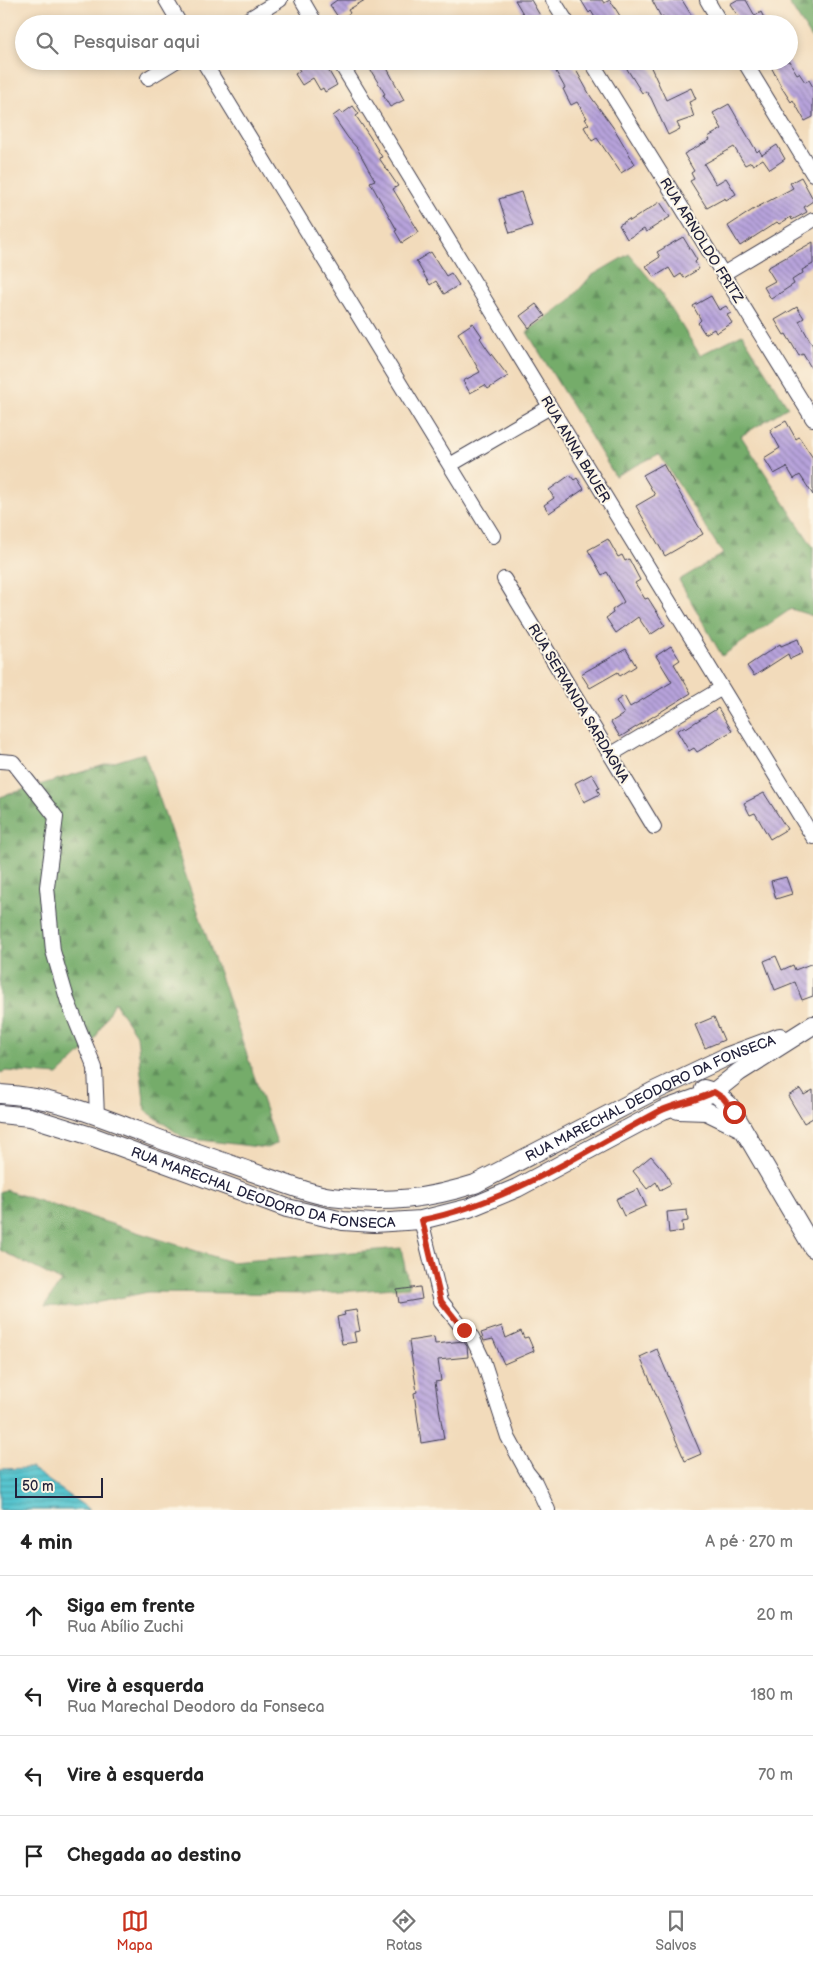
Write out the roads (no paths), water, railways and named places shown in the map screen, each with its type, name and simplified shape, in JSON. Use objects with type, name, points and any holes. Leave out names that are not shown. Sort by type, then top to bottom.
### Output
[{"type":"main road","name":"RUA MARECHAL DEODORO DA FONSECA","points":[[0,1094],[20,1095],[46,1100],[97,1116],[160,1140],[338,1198],[418,1198],[443,1194],[475,1184],[652,1092],[726,1057],[813,1025]]},
{"type":"main road","name":"RUA MARECHAL DEODORO DA FONSECA","points":[[0,1114],[30,1117],[90,1136],[287,1208],[313,1215],[343,1221],[374,1223],[422,1220],[448,1215],[493,1199],[663,1110],[714,1092],[739,1072],[813,1025]]},
{"type":"main road","points":[[726,1057],[718,1070],[714,1092],[717,1105],[741,1126],[813,1248]]},
{"type":"main road","points":[[739,1072],[734,1087],[741,1126]]},
{"type":"main road","points":[[652,1092],[685,1088],[707,1089],[714,1092]]},
{"type":"main road","points":[[663,1110],[691,1109],[706,1111],[741,1126]]},
{"type":"main road","points":[[90,1136],[97,1116]]},
{"type":"main road","points":[[418,1198],[422,1220]]},
{"type":"street","points":[[166,0],[175,15]]},
{"type":"street","points":[[255,15],[280,0]]},
{"type":"street","points":[[302,0],[311,15]]},
{"type":"street","points":[[553,0],[562,15]]},
{"type":"street","points":[[707,0],[716,15]]},
{"type":"street","points":[[148,78],[161,70]]},
{"type":"street","points":[[209,70],[493,536]]},
{"type":"street","name":"RUA ANNA BAUER","points":[[344,70],[813,837]]},
{"type":"street","name":"RUA ARNOLDO FRITZ","points":[[597,70],[813,419]]},
{"type":"street","points":[[749,70],[813,174]]},
{"type":"street","points":[[723,274],[813,220]]},
{"type":"street","points":[[450,465],[550,407]]},
{"type":"street","name":"RUA SERVANDA SARDAGNA","points":[[504,579],[654,827]]},
{"type":"street","points":[[610,755],[722,688]]},
{"type":"street","points":[[0,761],[13,762],[56,817],[47,887],[53,952],[68,1002],[95,1068],[97,1116]]},
{"type":"street","points":[[422,1220],[441,1301],[472,1337],[483,1360],[508,1437],[527,1472],[535,1482],[548,1510]]},
{"type":"water","points":[[31,1468],[90,1510],[0,1510],[0,1469]]}]
